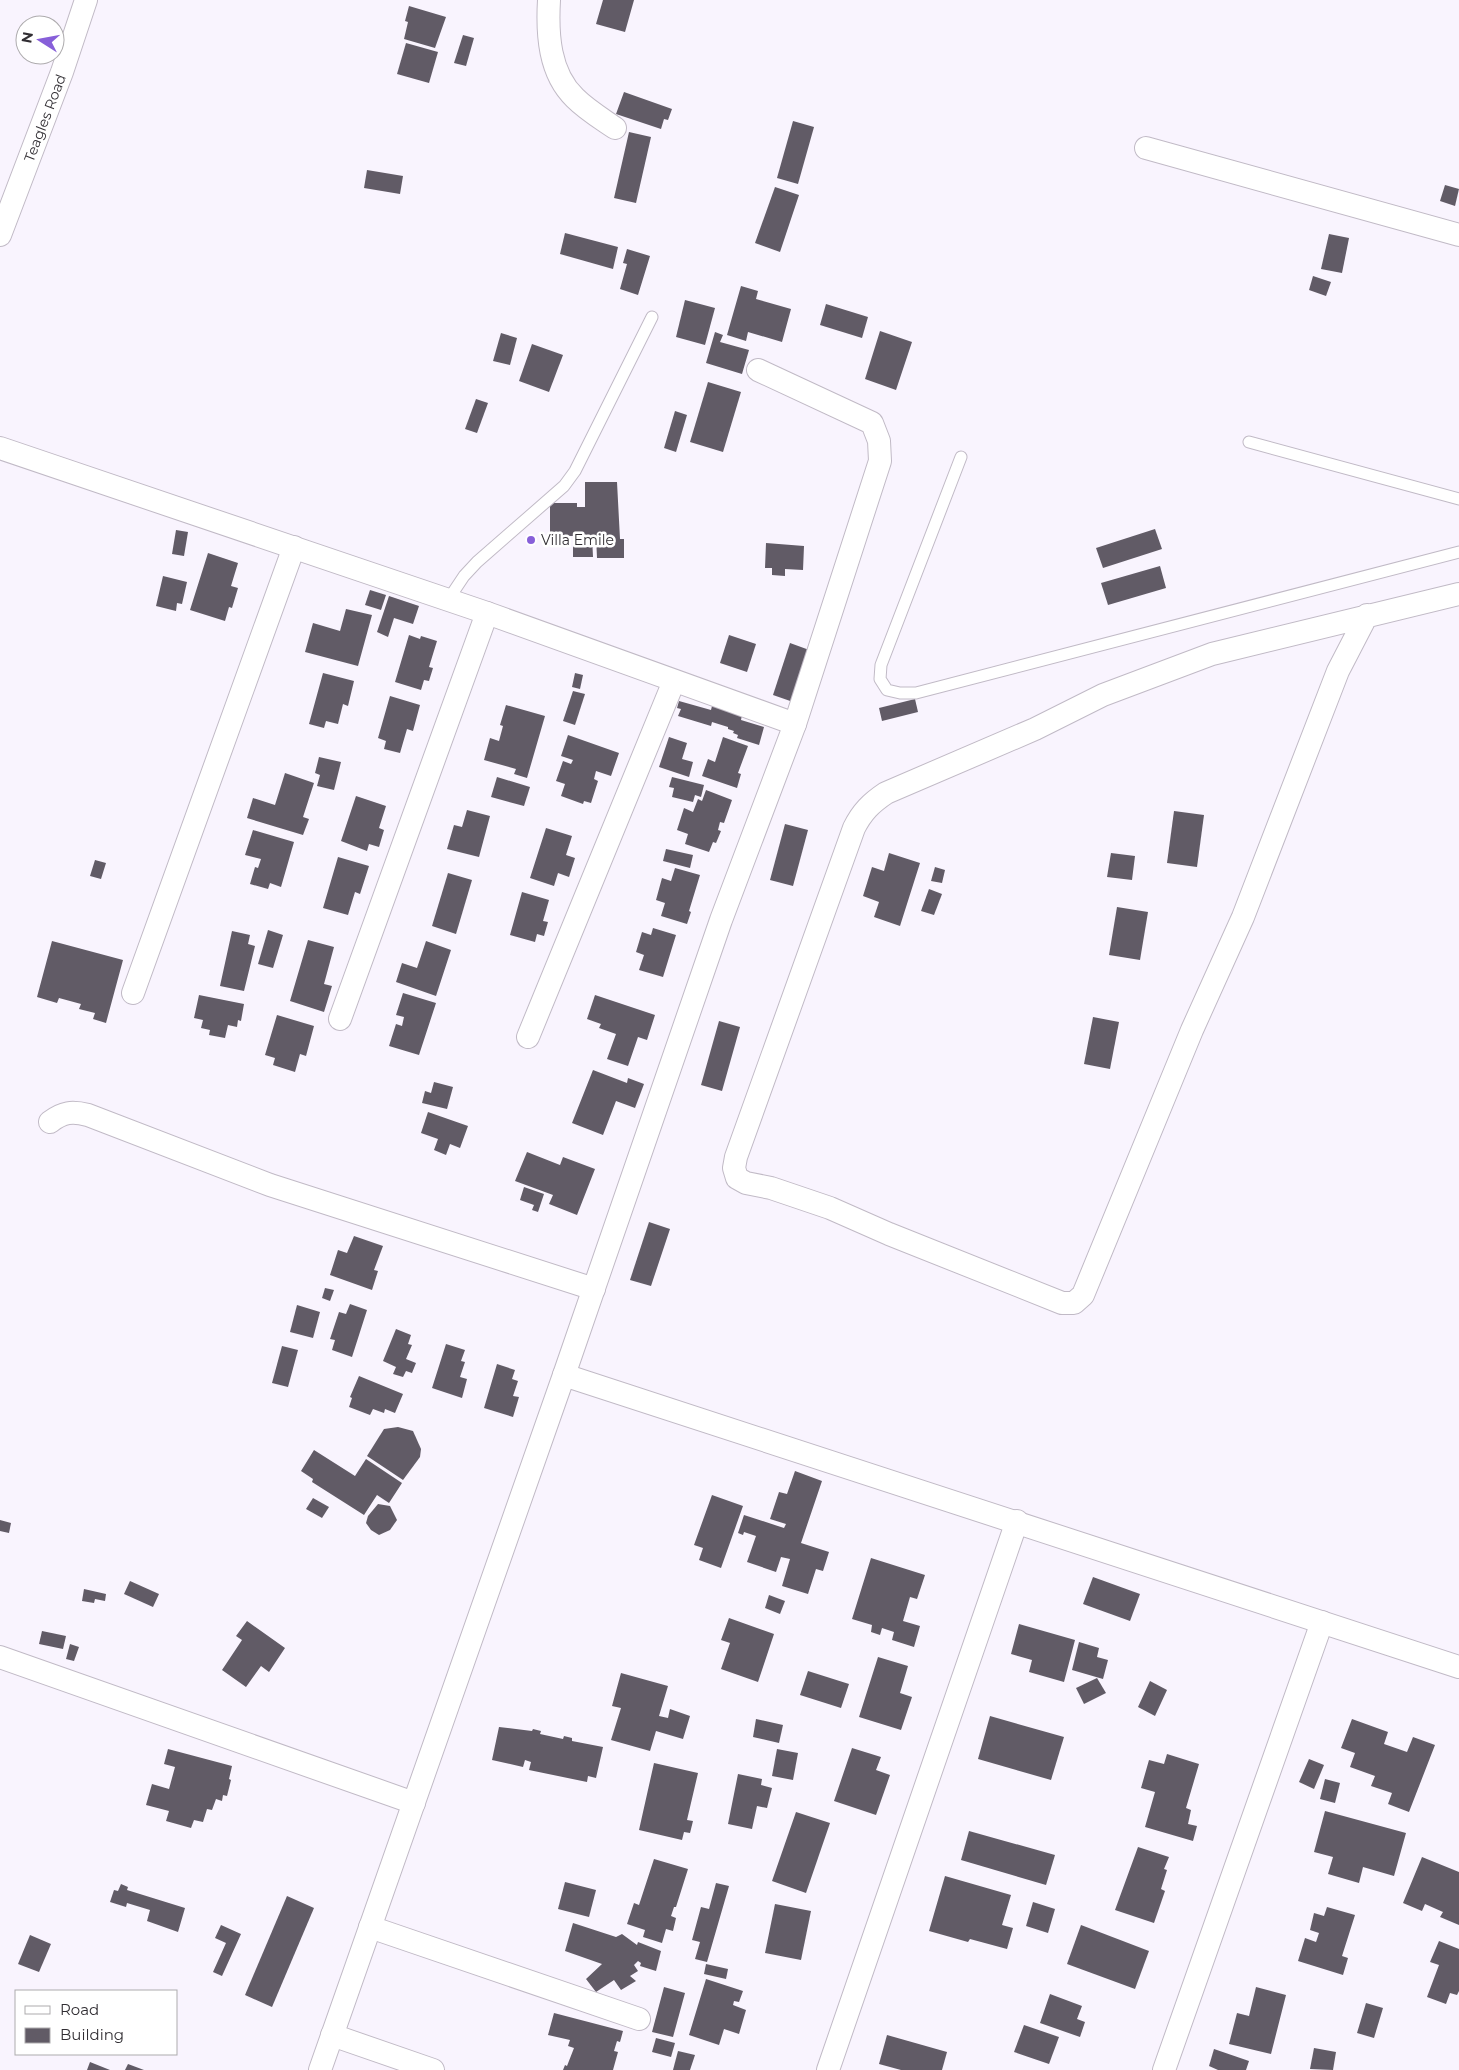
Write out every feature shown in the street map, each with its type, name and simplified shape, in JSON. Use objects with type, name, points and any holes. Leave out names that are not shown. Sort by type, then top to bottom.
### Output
[{"type":"street","name":"Teagles Road","points":[[0,235],[62,72],[86,0]]},
{"type":"street","points":[[549,0],[550,51],[562,82],[575,98],[615,128]]},
{"type":"street","points":[[1146,148],[1459,235]]},
{"type":"street","points":[[320,2070],[594,1289],[721,920],[795,724],[880,461],[879,441],[872,423],[758,370]]},
{"type":"street","points":[[0,448],[487,613],[795,724]]},
{"type":"street","points":[[133,993],[294,547]]},
{"type":"street","points":[[1367,615],[1335,679],[1243,917],[1192,1030],[1083,1295],[1074,1303],[1062,1303],[889,1234],[822,1205],[771,1188],[746,1183],[737,1178],[734,1168],[736,1157],[847,847],[862,813],[873,801],[886,793],[1035,729],[1103,695],[1203,657],[1255,642],[1367,615],[1459,594]]},
{"type":"street","points":[[340,1019],[487,613]]},
{"type":"street","points":[[528,1037],[674,681]]},
{"type":"street","points":[[50,1122],[60,1115],[73,1111],[88,1115],[270,1185],[594,1289]]},
{"type":"street","points":[[564,1375],[1459,1667]]},
{"type":"street","points":[[828,2070],[1016,1521]]},
{"type":"street","points":[[1164,2070],[1322,1622]]},
{"type":"street","points":[[0,1657],[414,1803]]},
{"type":"street","points":[[370,1927],[639,2019]]},
{"type":"street","points":[[332,2035],[433,2070]]},
{"type":"lane","points":[[448,600],[464,576],[477,562],[564,486],[575,472],[652,317]]},
{"type":"lane","points":[[1249,442],[1459,499]]},
{"type":"lane","points":[[961,457],[881,665],[880,679],[887,690],[900,693],[916,693],[1459,552]]},
{"type":"building","points":[[603,0],[634,0],[625,32],[596,24]]},
{"type":"building","points":[[409,6],[446,17],[435,48],[404,39],[408,22],[405,21]]},
{"type":"building","points":[[463,35],[474,38],[466,66],[454,63]]},
{"type":"building","points":[[406,43],[438,52],[429,83],[397,74]]},
{"type":"building","points":[[624,92],[672,109],[668,120],[664,119],[661,129],[616,114]]},
{"type":"building","points":[[793,121],[814,127],[798,184],[777,178]]},
{"type":"building","points":[[629,132],[651,137],[636,203],[614,198]]},
{"type":"building","points":[[367,170],[403,176],[400,194],[364,188]]},
{"type":"building","points":[[1445,185],[1459,189],[1455,206],[1440,201]]},
{"type":"building","points":[[775,187],[799,195],[780,252],[755,243]]},
{"type":"building","points":[[565,233],[618,247],[613,269],[560,254]]},
{"type":"building","points":[[1329,234],[1349,238],[1342,273],[1321,269]]},
{"type":"building","points":[[627,249],[650,256],[638,295],[620,289],[627,264],[623,263]]},
{"type":"building","points":[[1313,276],[1331,282],[1326,296],[1309,290]]},
{"type":"building","points":[[741,286],[758,291],[756,299],[791,309],[782,342],[748,332],[746,341],[727,335]]},
{"type":"building","points":[[685,300],[715,308],[705,345],[676,337]]},
{"type":"building","points":[[826,304],[868,317],[862,338],[820,325]]},
{"type":"building","points":[[880,331],[912,342],[896,390],[865,379]]},
{"type":"building","points":[[715,332],[723,335],[720,342],[749,350],[742,374],[706,363]]},
{"type":"building","points":[[501,333],[517,338],[510,365],[493,361]]},
{"type":"building","points":[[532,344],[563,355],[549,392],[519,381]]},
{"type":"building","points":[[708,382],[741,392],[723,452],[690,442]]},
{"type":"building","points":[[476,399],[488,403],[477,433],[465,429]]},
{"type":"building","points":[[675,411],[687,415],[676,452],[664,448]]},
{"type":"building","points":[[585,482],[617,482],[620,539],[624,539],[624,558],[597,558],[596,536],[592,536],[593,557],[573,557],[573,536],[550,536],[550,503],[577,503],[577,507],[585,507]]},
{"type":"building","points":[[1155,529],[1162,549],[1103,568],[1096,548]]},
{"type":"building","points":[[176,530],[188,532],[184,556],[172,554]]},
{"type":"building","points":[[766,543],[804,546],[803,570],[785,569],[785,576],[772,575],[772,568],[765,568]]},
{"type":"building","points":[[208,553],[238,563],[231,586],[238,588],[232,608],[229,607],[225,621],[190,610]]},
{"type":"building","points":[[1160,566],[1166,588],[1108,605],[1101,583]]},
{"type":"building","points":[[163,576],[187,582],[182,604],[177,603],[176,611],[156,606]]},
{"type":"building","points":[[370,590],[386,595],[381,610],[365,605]]},
{"type":"building","points":[[389,596],[419,606],[413,624],[394,618],[388,637],[377,632]]},
{"type":"building","points":[[346,609],[372,615],[358,666],[305,652],[313,623],[340,631]]},
{"type":"building","points":[[409,635],[420,639],[421,636],[437,641],[429,667],[433,668],[429,681],[424,680],[421,690],[395,682]]},
{"type":"building","points":[[729,635],[756,644],[747,672],[720,663]]},
{"type":"building","points":[[790,643],[812,651],[796,703],[773,695]]},
{"type":"building","points":[[323,673],[354,681],[348,706],[343,704],[338,724],[326,721],[324,728],[309,724]]},
{"type":"building","points":[[575,673],[583,675],[580,689],[572,687]]},
{"type":"building","points":[[573,691],[585,694],[575,725],[563,721]]},
{"type":"building","points":[[390,696],[420,705],[413,731],[407,729],[400,753],[384,749],[386,741],[378,738]]},
{"type":"building","points":[[915,699],[918,712],[882,721],[879,708]]},
{"type":"building","points":[[679,701],[711,710],[712,706],[742,715],[741,720],[764,727],[759,745],[737,738],[738,735],[728,729],[728,727],[712,722],[711,726],[678,716],[681,709],[677,708]]},
{"type":"building","points":[[506,705],[545,716],[527,778],[514,774],[516,769],[484,760],[490,738],[499,741],[503,726],[500,725]]},
{"type":"building","points":[[568,735],[619,753],[611,776],[596,771],[594,779],[598,781],[591,803],[584,801],[583,804],[561,796],[565,784],[556,781],[563,761],[571,764],[573,760],[561,756]]},
{"type":"building","points":[[669,737],[687,743],[682,759],[693,762],[689,777],[659,767]]},
{"type":"building","points":[[723,737],[748,746],[738,773],[741,774],[737,788],[702,776],[708,759],[715,762]]},
{"type":"building","points":[[319,757],[341,762],[334,790],[317,786],[320,775],[315,773]]},
{"type":"building","points":[[285,773],[314,783],[303,817],[309,819],[303,835],[247,818],[253,798],[275,805]]},
{"type":"building","points":[[497,777],[530,787],[524,806],[491,797]]},
{"type":"building","points":[[672,777],[704,785],[701,797],[695,795],[693,802],[672,797],[674,788],[669,787]]},
{"type":"building","points":[[706,790],[732,800],[724,823],[720,822],[718,830],[721,831],[716,843],[713,842],[709,852],[685,844],[688,834],[677,830],[684,808],[693,812],[698,799],[702,801]]},
{"type":"building","points":[[356,796],[386,806],[379,828],[384,830],[379,847],[369,844],[367,851],[341,841]]},
{"type":"building","points":[[467,810],[490,816],[479,857],[447,849],[454,825],[462,827]]},
{"type":"building","points":[[1174,811],[1204,815],[1197,867],[1167,863]]},
{"type":"building","points":[[785,824],[808,830],[793,886],[770,880]]},
{"type":"building","points":[[546,828],[572,836],[566,855],[575,858],[569,877],[558,873],[554,886],[530,878]]},
{"type":"building","points":[[253,830],[294,842],[281,887],[270,883],[268,889],[250,884],[255,867],[258,868],[261,859],[245,855]]},
{"type":"building","points":[[666,849],[693,855],[690,868],[663,861]]},
{"type":"building","points":[[889,853],[920,863],[900,926],[874,917],[879,902],[863,896],[872,867],[884,871]]},
{"type":"building","points":[[1111,853],[1135,856],[1132,880],[1107,877]]},
{"type":"building","points":[[338,857],[369,866],[360,894],[355,892],[348,915],[323,908]]},
{"type":"building","points":[[95,860],[106,863],[101,879],[90,876]]},
{"type":"building","points":[[935,867],[945,870],[942,883],[931,881]]},
{"type":"building","points":[[675,868],[700,875],[687,924],[661,916],[665,903],[656,900],[662,878],[671,881]]},
{"type":"building","points":[[448,873],[472,880],[456,934],[432,926]]},
{"type":"building","points":[[929,889],[942,894],[934,915],[921,911]]},
{"type":"building","points":[[522,892],[549,900],[543,921],[548,922],[544,936],[537,934],[535,942],[510,935]]},
{"type":"building","points":[[1117,907],[1148,912],[1140,960],[1109,955]]},
{"type":"building","points":[[653,928],[676,935],[663,977],[639,970],[644,955],[636,952],[642,932],[651,935]]},
{"type":"building","points":[[268,930],[283,935],[273,968],[258,964]]},
{"type":"building","points":[[232,931],[250,935],[248,944],[255,946],[244,991],[220,986]]},
{"type":"building","points":[[308,940],[334,947],[324,984],[332,986],[324,1012],[290,1001]]},
{"type":"building","points":[[52,941],[123,960],[106,1023],[93,1019],[95,1013],[79,1009],[81,1004],[59,998],[57,1003],[37,997]]},
{"type":"building","points":[[426,941],[451,950],[436,996],[396,982],[402,963],[417,968]]},
{"type":"building","points":[[403,993],[436,1003],[419,1055],[389,1046],[396,1024],[402,1026],[404,1017],[396,1015]]},
{"type":"building","points":[[199,995],[244,1004],[241,1021],[238,1020],[237,1027],[228,1025],[225,1038],[209,1035],[210,1030],[201,1028],[203,1020],[194,1018]]},
{"type":"building","points":[[595,995],[655,1015],[647,1040],[638,1037],[628,1066],[607,1059],[616,1034],[599,1028],[601,1024],[587,1019]]},
{"type":"building","points":[[277,1015],[314,1026],[306,1056],[300,1054],[295,1072],[273,1065],[275,1058],[265,1055]]},
{"type":"building","points":[[1093,1017],[1119,1022],[1110,1069],[1084,1064]]},
{"type":"building","points":[[719,1021],[740,1027],[722,1091],[701,1085]]},
{"type":"building","points":[[593,1070],[627,1083],[628,1078],[644,1084],[635,1108],[616,1101],[603,1135],[572,1123]]},
{"type":"building","points":[[434,1082],[453,1087],[447,1109],[422,1103],[425,1091],[431,1093]]},
{"type":"building","points":[[428,1112],[468,1126],[460,1148],[450,1144],[446,1155],[434,1150],[438,1139],[421,1133]]},
{"type":"building","points":[[527,1152],[560,1165],[563,1157],[595,1169],[577,1215],[549,1204],[553,1195],[515,1181]]},
{"type":"building","points":[[524,1187],[544,1194],[538,1212],[532,1210],[534,1205],[520,1200]]},
{"type":"building","points":[[649,1222],[670,1229],[651,1286],[630,1280]]},
{"type":"building","points":[[354,1236],[383,1246],[374,1270],[378,1271],[372,1290],[330,1275],[338,1250],[347,1253]]},
{"type":"building","points":[[325,1288],[334,1290],[330,1301],[322,1298]]},
{"type":"building","points":[[350,1304],[367,1310],[352,1357],[332,1350],[335,1340],[330,1339],[339,1312],[346,1314]]},
{"type":"building","points":[[297,1305],[320,1312],[313,1338],[290,1332]]},
{"type":"building","points":[[396,1329],[411,1335],[408,1344],[412,1345],[406,1359],[416,1363],[412,1373],[406,1371],[403,1377],[393,1374],[396,1367],[383,1361]]},
{"type":"building","points":[[446,1344],[465,1350],[461,1361],[465,1362],[460,1377],[467,1379],[462,1398],[432,1388]]},
{"type":"building","points":[[282,1346],[298,1350],[288,1387],[272,1383]]},
{"type":"building","points":[[497,1364],[515,1370],[512,1379],[518,1381],[513,1396],[519,1397],[513,1417],[484,1408]]},
{"type":"building","points":[[359,1376],[403,1394],[395,1413],[385,1409],[384,1413],[373,1409],[370,1415],[349,1407],[352,1398],[350,1397]]},
{"type":"building","points":[[398,1427],[413,1431],[421,1449],[420,1457],[403,1480],[367,1456],[384,1429]]},
{"type":"building","points":[[314,1450],[355,1476],[366,1459],[402,1483],[389,1503],[377,1495],[364,1515],[312,1482],[313,1479],[301,1471]]},
{"type":"building","points":[[795,1471],[822,1481],[801,1543],[829,1552],[823,1571],[816,1569],[808,1594],[782,1586],[790,1559],[781,1557],[776,1572],[747,1562],[756,1536],[744,1532],[743,1535],[738,1533],[744,1515],[784,1528],[786,1524],[770,1519],[779,1492],[787,1494]]},
{"type":"building","points":[[712,1495],[743,1506],[721,1568],[699,1560],[703,1548],[694,1545]]},
{"type":"building","points":[[313,1498],[329,1507],[322,1518],[306,1509]]},
{"type":"building","points":[[378,1504],[390,1506],[397,1520],[390,1530],[379,1535],[371,1530],[366,1523],[368,1516]]},
{"type":"building","points":[[0,1520],[11,1523],[9,1533],[0,1531]]},
{"type":"building","points":[[871,1558],[925,1575],[917,1599],[910,1597],[903,1621],[920,1626],[914,1647],[892,1640],[894,1632],[882,1628],[880,1635],[871,1632],[872,1625],[852,1619]]},
{"type":"building","points":[[1093,1577],[1140,1594],[1130,1621],[1083,1604]]},
{"type":"building","points":[[130,1581],[159,1594],[153,1607],[124,1594]]},
{"type":"building","points":[[84,1589],[106,1594],[105,1601],[95,1599],[94,1603],[82,1601]]},
{"type":"building","points":[[769,1595],[785,1601],[780,1614],[765,1608]]},
{"type":"building","points":[[729,1618],[774,1634],[758,1682],[721,1669],[730,1643],[721,1640]]},
{"type":"building","points":[[247,1621],[285,1648],[269,1672],[261,1666],[246,1687],[222,1670],[242,1640],[236,1636]]},
{"type":"building","points":[[1019,1624],[1075,1640],[1064,1682],[1029,1672],[1032,1660],[1011,1654]]},
{"type":"building","points":[[42,1631],[66,1636],[63,1649],[39,1644]]},
{"type":"building","points":[[1079,1642],[1099,1648],[1097,1657],[1108,1660],[1103,1679],[1072,1670]]},
{"type":"building","points":[[70,1644],[79,1647],[74,1661],[66,1659]]},
{"type":"building","points":[[878,1657],[908,1666],[900,1693],[912,1697],[901,1730],[859,1717]]},
{"type":"building","points":[[808,1671],[849,1684],[841,1708],[800,1695]]},
{"type":"building","points":[[621,1673],[668,1686],[659,1716],[668,1718],[670,1709],[690,1716],[683,1739],[656,1731],[650,1751],[611,1740],[621,1708],[612,1706]]},
{"type":"building","points":[[1097,1678],[1106,1693],[1084,1704],[1076,1688]]},
{"type":"building","points":[[1150,1681],[1167,1690],[1155,1716],[1138,1707]]},
{"type":"building","points":[[990,1716],[1064,1737],[1051,1780],[978,1759]]},
{"type":"building","points":[[756,1719],[783,1725],[779,1743],[753,1737]]},
{"type":"building","points":[[1352,1719],[1388,1732],[1384,1744],[1407,1752],[1413,1737],[1435,1745],[1409,1812],[1388,1804],[1392,1793],[1371,1786],[1375,1776],[1350,1767],[1355,1753],[1341,1748]]},
{"type":"building","points":[[499,1727],[532,1731],[533,1729],[541,1731],[540,1734],[563,1739],[564,1736],[572,1738],[572,1741],[603,1747],[596,1778],[588,1776],[587,1782],[529,1770],[531,1762],[525,1760],[523,1767],[492,1760]]},
{"type":"building","points":[[852,1748],[881,1757],[876,1770],[890,1775],[876,1815],[834,1801]]},
{"type":"building","points":[[168,1749],[232,1766],[227,1796],[223,1795],[222,1801],[216,1799],[212,1810],[207,1809],[203,1822],[194,1820],[191,1828],[166,1821],[169,1811],[146,1805],[152,1784],[169,1789],[175,1767],[164,1764]]},
{"type":"building","points":[[777,1749],[798,1753],[793,1780],[772,1776]]},
{"type":"building","points":[[1167,1754],[1199,1764],[1186,1808],[1191,1810],[1188,1824],[1197,1826],[1193,1841],[1145,1827],[1155,1792],[1141,1788],[1149,1760],[1164,1764]]},
{"type":"building","points":[[1309,1759],[1324,1765],[1314,1789],[1299,1782]]},
{"type":"building","points":[[654,1763],[698,1773],[687,1820],[693,1821],[690,1833],[684,1832],[682,1840],[639,1830]]},
{"type":"building","points":[[738,1774],[762,1779],[761,1785],[772,1788],[767,1808],[757,1806],[752,1829],[728,1824]]},
{"type":"building","points":[[1325,1779],[1340,1783],[1335,1803],[1320,1799]]},
{"type":"building","points":[[1325,1811],[1406,1833],[1394,1876],[1363,1867],[1359,1883],[1328,1874],[1333,1857],[1314,1852]]},
{"type":"building","points":[[796,1812],[830,1823],[806,1893],[772,1881]]},
{"type":"building","points":[[969,1831],[1055,1855],[1046,1885],[961,1860]]},
{"type":"building","points":[[1138,1847],[1169,1857],[1164,1869],[1167,1870],[1161,1889],[1165,1891],[1154,1923],[1115,1910]]},
{"type":"building","points":[[1422,1857],[1459,1872],[1459,1925],[1440,1917],[1443,1912],[1425,1904],[1422,1911],[1403,1903]]},
{"type":"building","points":[[654,1859],[688,1869],[676,1907],[674,1907],[671,1916],[676,1918],[673,1931],[666,1929],[662,1943],[643,1937],[645,1930],[627,1924],[634,1903],[639,1905]]},
{"type":"building","points":[[945,1876],[1011,1895],[1002,1925],[1013,1928],[1007,1949],[970,1939],[968,1942],[929,1931]]},
{"type":"building","points":[[565,1882],[596,1890],[589,1917],[558,1909]]},
{"type":"building","points":[[716,1883],[729,1886],[707,1962],[695,1959],[700,1942],[692,1940],[701,1907],[709,1909]]},
{"type":"building","points":[[121,1884],[128,1887],[127,1890],[185,1908],[178,1932],[147,1921],[150,1910],[127,1903],[126,1907],[110,1902],[114,1890],[118,1891]]},
{"type":"building","points":[[287,1896],[314,1908],[272,2007],[245,1995]]},
{"type":"building","points":[[1033,1902],[1055,1909],[1048,1933],[1026,1926]]},
{"type":"building","points":[[775,1904],[811,1911],[801,1960],[765,1953]]},
{"type":"building","points":[[1327,1907],[1355,1915],[1342,1956],[1348,1958],[1343,1975],[1298,1961],[1305,1938],[1316,1942],[1319,1933],[1310,1930],[1314,1913],[1324,1916]]},
{"type":"building","points":[[573,1923],[616,1937],[622,1934],[637,1945],[638,1942],[661,1951],[656,1971],[640,1966],[641,1963],[638,1961],[634,1965],[638,1971],[630,1976],[636,1981],[621,1990],[614,1980],[596,1992],[586,1979],[602,1964],[565,1951]]},
{"type":"building","points":[[221,1925],[241,1934],[222,1976],[213,1972],[226,1943],[215,1938]]},
{"type":"building","points":[[1081,1925],[1149,1951],[1135,1989],[1067,1964]]},
{"type":"building","points":[[30,1935],[51,1944],[39,1972],[18,1964]]},
{"type":"building","points":[[1439,1941],[1459,1949],[1459,1991],[1457,1995],[1450,1993],[1446,2004],[1427,1997],[1439,1965],[1430,1962]]},
{"type":"building","points":[[706,1964],[728,1969],[726,1979],[704,1974]]},
{"type":"building","points":[[706,1979],[743,1991],[739,2002],[734,2001],[733,2005],[746,2010],[739,2034],[724,2029],[719,2045],[689,2035]]},
{"type":"building","points":[[664,1987],[685,1993],[673,2037],[652,2032]]},
{"type":"building","points":[[1256,1987],[1286,1995],[1271,2054],[1229,2044],[1237,2013],[1249,2016]]},
{"type":"building","points":[[1050,1994],[1082,2006],[1077,2019],[1085,2022],[1080,2037],[1040,2023]]},
{"type":"building","points":[[1366,2003],[1383,2008],[1374,2038],[1357,2033]]},
{"type":"building","points":[[554,2013],[623,2031],[620,2042],[617,2041],[614,2051],[618,2052],[613,2070],[563,2070],[565,2065],[567,2066],[574,2048],[568,2046],[570,2040],[548,2035]]},
{"type":"building","points":[[1024,2025],[1059,2037],[1049,2064],[1014,2052]]},
{"type":"building","points":[[887,2035],[947,2052],[942,2070],[901,2070],[879,2064]]},
{"type":"building","points":[[656,2038],[675,2043],[671,2057],[652,2052]]},
{"type":"building","points":[[1314,2048],[1336,2052],[1333,2070],[1310,2069]]},
{"type":"building","points":[[1214,2049],[1249,2061],[1246,2070],[1218,2070],[1209,2066]]},
{"type":"building","points":[[678,2051],[695,2055],[690,2070],[673,2070]]},
{"type":"building","points":[[90,2062],[110,2070],[87,2070]]},
{"type":"building","points":[[128,2064],[144,2070],[125,2070]]},
{"type":"place","name":"Villa Emile","points":[[531,540]]}]
